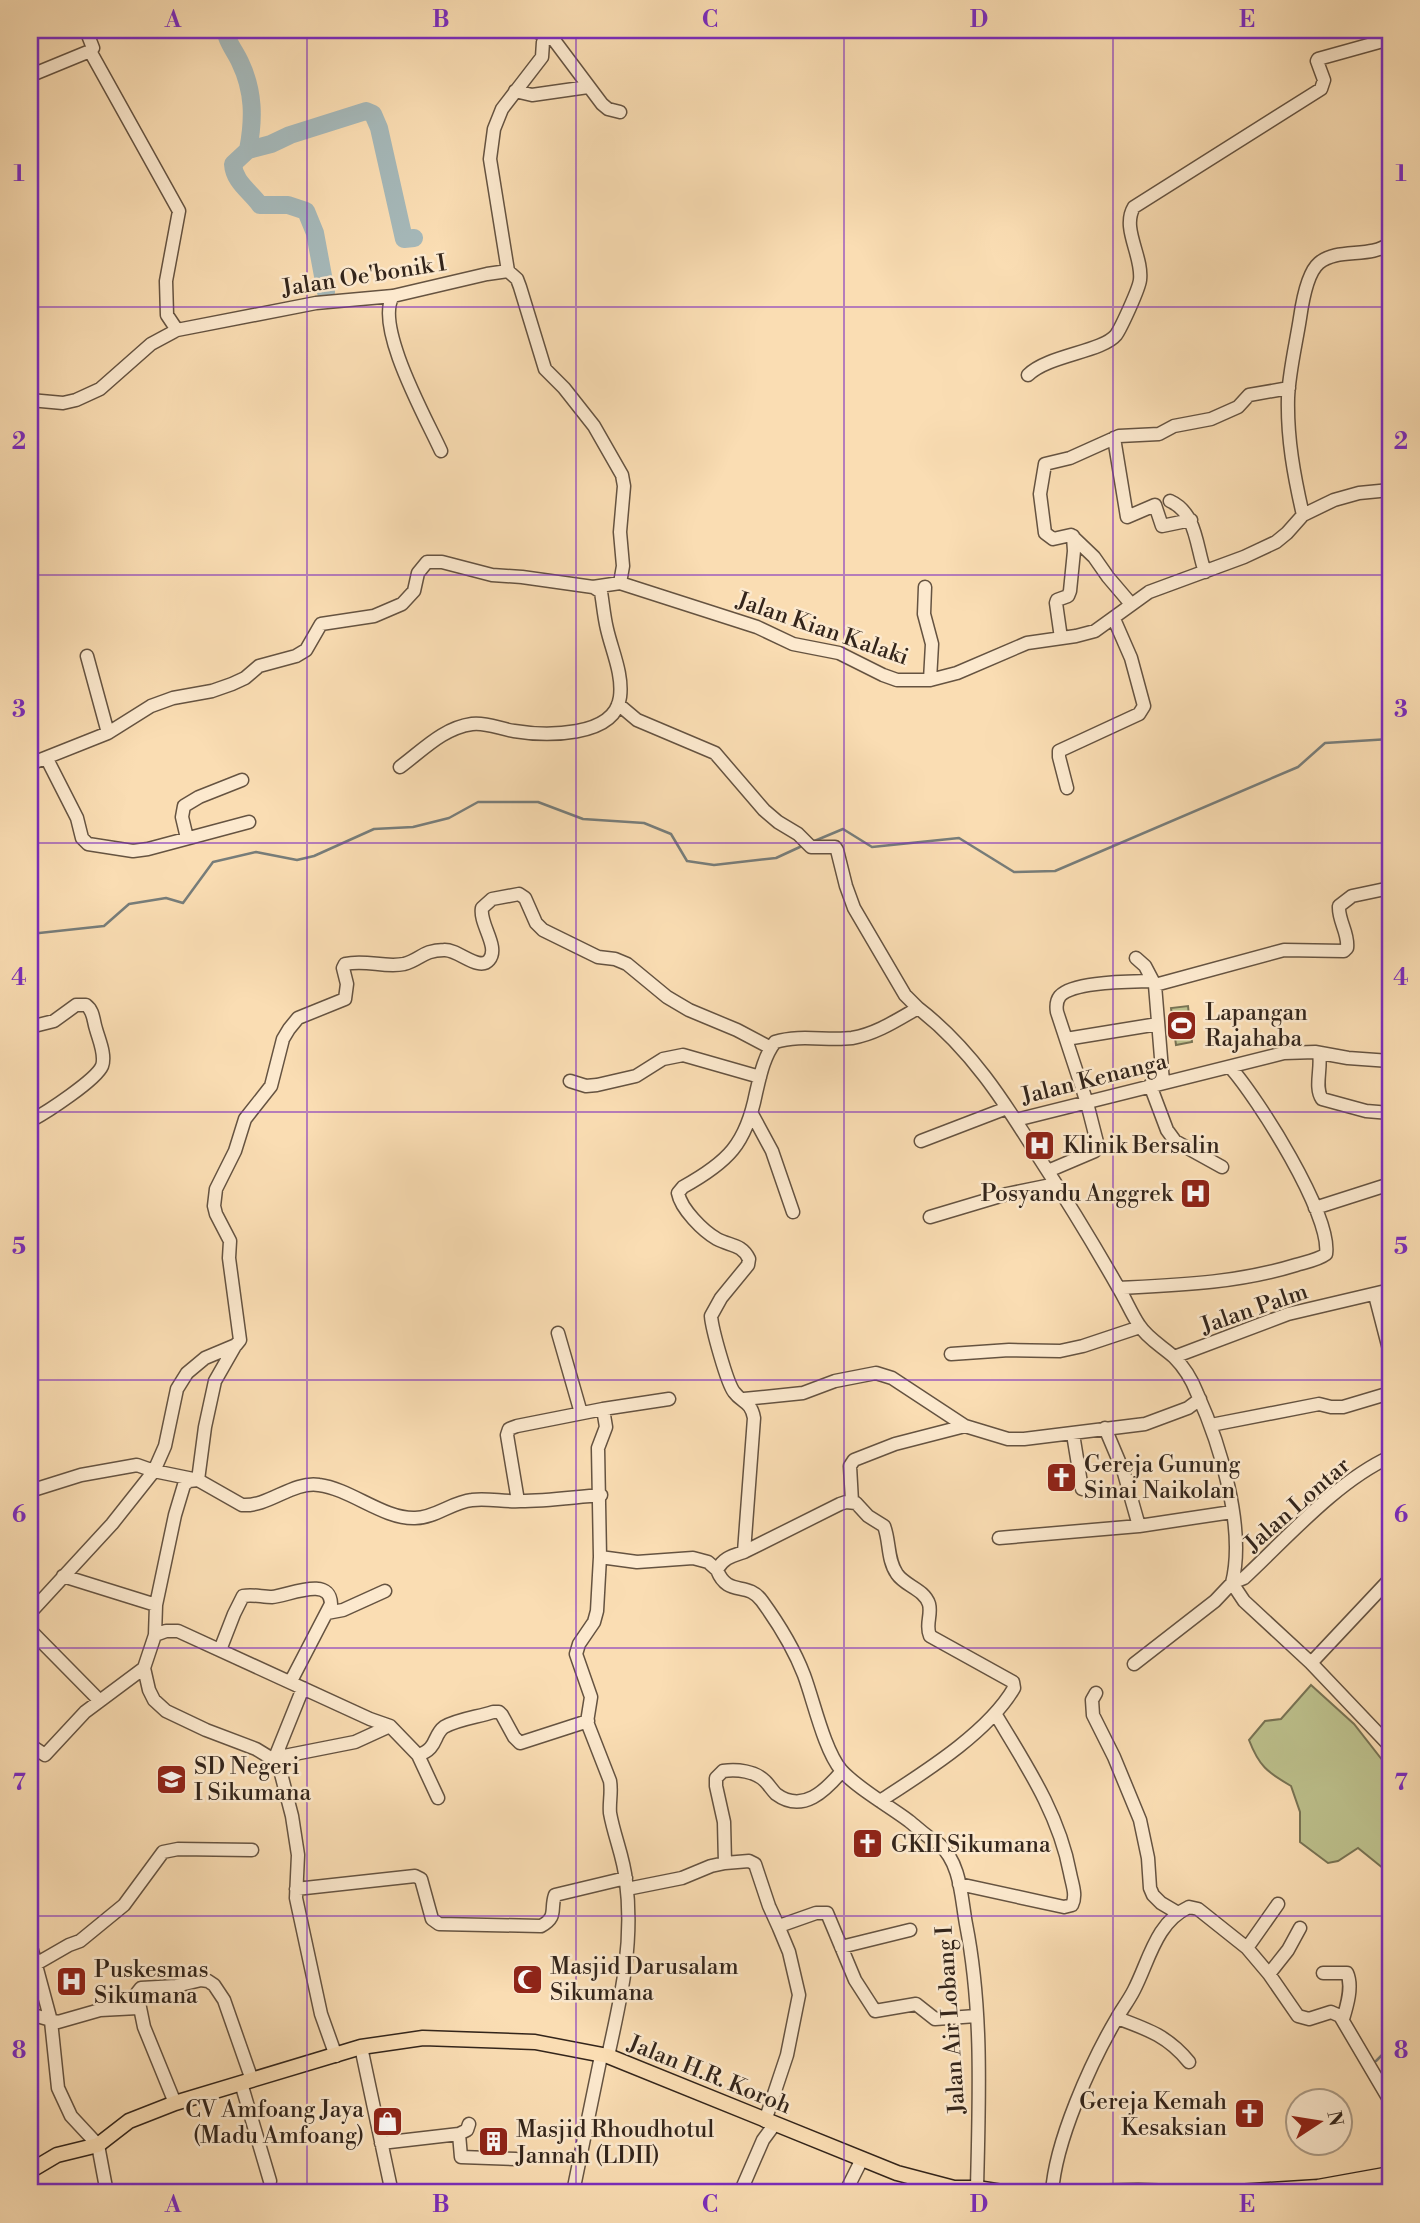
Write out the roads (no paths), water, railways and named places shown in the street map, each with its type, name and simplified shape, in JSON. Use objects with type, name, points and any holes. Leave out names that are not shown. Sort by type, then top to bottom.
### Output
[{"type":"main road","name":"Jalan H.R. Koroh","points":[[30,2171],[57,2155],[98,2145],[129,2121],[175,2103],[361,2048],[423,2038],[458,2038],[535,2042],[605,2056],[862,2159],[953,2191],[976,2188],[1009,2193],[1318,2190],[1390,2174]]},
{"type":"street","points":[[34,74],[90,51],[93,48],[86,30]]},
{"type":"street","points":[[533,30],[554,40],[606,108],[620,112]]},
{"type":"street","points":[[30,764],[108,733],[151,706],[173,698],[212,691],[245,678],[259,666],[296,656],[306,650],[321,624],[374,616],[402,604],[414,590],[418,573],[427,562],[442,562],[492,575],[593,587],[620,583],[624,566],[620,532],[624,486],[622,475],[594,426],[545,369],[517,279],[508,271],[490,159],[494,129],[502,109],[542,57],[545,34]]},
{"type":"street","points":[[1028,375],[1046,364],[1103,343],[1116,334],[1140,280],[1129,222],[1135,207],[1321,89],[1324,80],[1318,58],[1390,39]]},
{"type":"street","points":[[90,51],[179,211],[166,281],[167,315],[177,330]]},
{"type":"street","points":[[515,91],[532,95],[588,87]]},
{"type":"street","points":[[1303,515],[1292,464],[1289,388],[1304,295],[1317,265],[1331,257],[1381,249],[1390,243]]},
{"type":"street","name":"Jalan Oe'bonik I","points":[[30,400],[63,403],[100,389],[151,344],[177,330],[316,303],[393,296],[508,271]]},
{"type":"street","points":[[393,296],[388,304],[394,343],[441,452]]},
{"type":"street","points":[[1073,536],[1053,539],[1045,533],[1040,494],[1045,464],[1070,458],[1114,438],[1129,434],[1163,433],[1174,426],[1207,420],[1238,407],[1249,395],[1289,388]]},
{"type":"street","points":[[1114,438],[1127,517],[1155,505],[1162,526],[1191,520]]},
{"type":"street","name":"Jalan Kian Kalaki","points":[[620,583],[757,627],[793,644],[831,650],[890,677],[909,681],[930,680],[957,673],[1027,643],[1095,631],[1155,589],[1205,572],[1276,542],[1303,515],[1347,495],[1390,490]]},
{"type":"street","points":[[1170,501],[1183,508],[1191,520],[1205,572]]},
{"type":"street","points":[[1073,536],[1094,557],[1131,604]]},
{"type":"street","points":[[1061,638],[1056,603],[1070,592],[1073,536]]},
{"type":"street","points":[[400,767],[448,730],[474,724],[517,732],[566,734],[602,723],[612,715],[618,704],[620,682],[607,631],[601,592],[593,587]]},
{"type":"street","points":[[926,589],[933,646],[930,680]]},
{"type":"street","points":[[1067,788],[1059,757],[1061,749],[1139,714],[1144,706],[1131,658],[1114,619]]},
{"type":"street","points":[[87,656],[108,733]]},
{"type":"street","points":[[618,704],[636,720],[715,753],[764,810],[778,822],[811,846],[830,846],[838,850],[854,908],[905,995],[942,1027],[973,1060],[1048,1171],[1140,1327],[1174,1357],[1193,1383],[1210,1425],[1231,1495],[1235,1571],[1232,1583],[1252,1609],[1311,1663],[1390,1746]]},
{"type":"street","points":[[47,759],[77,818],[82,838],[88,844],[133,851],[148,849],[249,822]]},
{"type":"street","points":[[187,838],[182,817],[184,806],[242,780]]},
{"type":"street","points":[[1048,1171],[1095,1151],[1098,1146],[1057,1012],[1056,1005],[1062,994],[1075,988],[1093,985],[1154,983],[1284,950],[1344,951],[1348,948],[1348,939],[1340,919],[1339,906],[1352,896],[1390,888]]},
{"type":"street","points":[[198,1480],[215,1381],[241,1336],[229,1258],[230,1241],[216,1214],[216,1189],[235,1151],[245,1119],[271,1086],[283,1039],[289,1029],[298,1018],[345,999],[348,991],[343,968],[345,964],[358,961],[408,963],[427,951],[443,950],[461,954],[474,963],[483,964],[489,961],[492,955],[492,943],[481,918],[482,908],[492,899],[519,894],[525,898],[536,923],[543,930],[598,957],[627,964],[667,997],[689,1010],[771,1048]]},
{"type":"street","points":[[1136,958],[1154,983],[1158,1024],[1156,1084],[1167,1130],[1175,1141],[1222,1167]]},
{"type":"street","points":[[30,1027],[54,1021],[76,1005],[86,1005],[92,1010],[103,1058],[101,1068],[85,1083],[32,1120],[30,1131]]},
{"type":"street","points":[[744,1552],[754,1419],[744,1399],[733,1391],[711,1316],[721,1298],[748,1265],[749,1259],[741,1248],[718,1240],[705,1230],[682,1203],[678,1193],[732,1152],[745,1132],[760,1077],[775,1042],[864,1035],[918,1008]]},
{"type":"street","points":[[1066,1039],[1158,1024]]},
{"type":"street","name":"Jalan Kenanga","points":[[1016,1120],[1284,1053],[1319,1053],[1348,1058],[1390,1060]]},
{"type":"street","points":[[1319,1053],[1320,1096],[1326,1101],[1366,1111],[1390,1113]]},
{"type":"street","points":[[570,1081],[586,1086],[597,1085],[636,1076],[663,1059],[683,1055],[760,1077]]},
{"type":"street","points":[[1119,1288],[1182,1285],[1250,1277],[1326,1254],[1327,1246],[1315,1208],[1275,1129],[1246,1085],[1230,1067]]},
{"type":"street","points":[[1345,1105],[1357,1120]]},
{"type":"street","points":[[921,1141],[1007,1108]]},
{"type":"street","points":[[752,1114],[772,1151],[793,1212]]},
{"type":"street","points":[[930,1217],[1007,1194],[1056,1184]]},
{"type":"street","points":[[1315,1208],[1390,1184]]},
{"type":"street","name":"Jalan Palm","points":[[1174,1357],[1288,1314],[1390,1290]]},
{"type":"street","points":[[1375,1295],[1390,1353]]},
{"type":"street","points":[[951,1354],[1009,1350],[1060,1351],[1140,1327]]},
{"type":"street","points":[[558,1333],[581,1413]]},
{"type":"street","points":[[30,1613],[112,1524],[154,1471],[165,1446],[177,1390],[187,1373],[205,1358],[236,1345]]},
{"type":"street","points":[[744,1399],[803,1393],[835,1381],[876,1373],[892,1378],[965,1426],[1008,1439],[1038,1438],[1145,1424],[1188,1408],[1200,1399]]},
{"type":"street","points":[[1210,1425],[1319,1404],[1337,1408],[1390,1393]]},
{"type":"street","points":[[518,1502],[507,1435],[509,1429],[581,1413],[669,1399]]},
{"type":"street","points":[[573,2192],[622,1996],[629,1911],[627,1884],[610,1813],[612,1790],[587,1721],[592,1702],[576,1654],[579,1644],[594,1622],[600,1557],[601,1495],[598,1448],[606,1427],[603,1409]]},
{"type":"street","points":[[852,1502],[850,1466],[854,1460],[895,1444],[965,1426]]},
{"type":"street","points":[[1105,1428],[1124,1473],[1139,1526]]},
{"type":"street","points":[[1073,1434],[1082,1489]]},
{"type":"street","name":"Jalan Lontar","points":[[1134,1664],[1215,1601],[1232,1583],[1244,1578],[1360,1474],[1390,1457]]},
{"type":"street","points":[[30,1491],[81,1475],[137,1465],[198,1480],[242,1505],[254,1505],[282,1493],[309,1485],[319,1485],[341,1491],[398,1516],[415,1518],[470,1500],[518,1502],[601,1495]]},
{"type":"street","points":[[198,1480],[189,1481],[181,1491],[156,1605],[155,1635],[144,1668],[149,1690],[166,1710],[206,1730],[256,1749],[274,1759],[282,1773],[298,1855],[296,1898],[321,2014],[336,2056]]},
{"type":"street","points":[[717,1570],[726,1558],[744,1552],[840,1504],[852,1502],[884,1526],[897,1574],[928,1601],[930,1612],[927,1629],[930,1636],[1013,1682],[1013,1688],[996,1714],[935,1765],[880,1801]]},
{"type":"street","points":[[999,1538],[1139,1526],[1232,1512]]},
{"type":"street","name":"Jalan Air Lobang I","points":[[600,1557],[637,1562],[693,1558],[708,1562],[727,1585],[757,1594],[803,1671],[828,1744],[842,1771],[944,1849],[953,1863],[971,1941],[979,2085],[976,2188]]},
{"type":"street","points":[[62,1576],[156,1605]]},
{"type":"street","points":[[1311,1663],[1390,1579]]},
{"type":"street","points":[[220,1650],[241,1599],[246,1594],[272,1597],[322,1589],[328,1592],[331,1604],[291,1681]]},
{"type":"street","points":[[327,1613],[343,1610],[385,1591]]},
{"type":"street","points":[[30,1630],[99,1700]]},
{"type":"street","points":[[155,1635],[166,1630],[178,1631],[390,1726],[418,1755],[438,1798]]},
{"type":"street","points":[[30,1745],[45,1755],[85,1712],[144,1668]]},
{"type":"street","points":[[274,1759],[303,1688]]},
{"type":"street","points":[[1097,1693],[1092,1700],[1093,1715],[1140,1819],[1148,1858],[1150,1888],[1161,1903],[1178,1913]]},
{"type":"street","points":[[418,1755],[431,1748],[440,1731],[447,1726],[493,1712],[502,1714],[520,1743],[587,1721]]},
{"type":"street","points":[[959,1884],[1064,1907],[1074,1902],[1068,1860],[1050,1809],[996,1714]]},
{"type":"street","points":[[274,1759],[355,1742],[390,1726]]},
{"type":"street","points":[[725,1863],[724,1822],[716,1786],[719,1774],[729,1770],[752,1773],[787,1799],[809,1800],[820,1794],[842,1771]]},
{"type":"street","points":[[36,1964],[80,1941],[124,1905],[163,1852],[177,1849],[252,1850]]},
{"type":"street","points":[[296,1889],[415,1876],[421,1880],[432,1919],[439,1924],[541,1926],[550,1920],[553,1914],[555,1895],[682,1878],[725,1863],[749,1861],[755,1864],[789,1952],[799,1996],[770,2123],[740,2193]]},
{"type":"street","points":[[1247,1948],[1278,1904]]},
{"type":"street","points":[[1052,2193],[1063,2139],[1095,2062],[1134,1990],[1159,1936],[1169,1921],[1189,1908],[1198,1909],[1247,1948],[1301,2018],[1309,2019],[1331,2012],[1343,2019],[1390,2101]]},
{"type":"street","points":[[779,1928],[822,1911],[827,1913],[855,1980],[875,2011],[916,2004],[935,2019],[976,2017]]},
{"type":"street","points":[[1269,1974],[1288,1950],[1300,1928]]},
{"type":"street","points":[[841,1947],[910,1930]]},
{"type":"street","points":[[30,1943],[51,2021],[58,2088],[71,2116],[98,2145],[107,2193]]},
{"type":"street","points":[[1323,1973],[1347,1973],[1350,1979],[1343,2019]]},
{"type":"street","points":[[175,2103],[144,2027],[137,1993],[141,1988],[163,1988],[208,1981],[219,1990],[223,2000],[270,2181]]},
{"type":"street","points":[[30,2014],[51,2021],[66,2020],[100,2010],[138,2008]]},
{"type":"street","points":[[1117,2018],[1145,2028],[1171,2042],[1189,2062]]},
{"type":"street","points":[[361,2048],[392,2193]]},
{"type":"street","points":[[381,2144],[459,2134],[467,2130],[469,2124]]},
{"type":"street","points":[[459,2134],[461,2157],[516,2159]]},
{"type":"street","points":[[845,2193],[862,2159]]},
{"type":"waterway","points":[[229,30],[227,37],[245,73],[250,94],[252,116],[248,150]]},
{"type":"waterway","points":[[326,292],[315,233],[306,211],[288,205],[260,205],[236,176],[233,164],[248,150],[366,111],[373,114],[379,128],[404,239],[414,238]]},
{"type":"waterway","points":[[812,842],[843,829],[872,847],[959,838],[1014,872],[1055,871],[1298,767],[1325,743],[1390,739]]},
{"type":"waterway","points":[[30,934],[104,926],[129,904],[166,898],[183,903],[213,862],[256,852],[297,860],[314,856],[374,829],[413,827],[449,818],[478,802],[538,802],[583,819],[644,823],[671,834],[687,861],[714,865],[776,858],[802,846]]},
{"type":"waterway","points":[[1376,2061],[1390,2047]]},
{"type":"place","name":"Lapangan Rajahaba","points":[[1182,1025]]},
{"type":"place","name":"Klinik Bersalin","points":[[1040,1145]]},
{"type":"place","name":"Posyandu Anggrek","points":[[1196,1193]]},
{"type":"place","name":"Gereja Gunung Sinai Naikolan","points":[[1061,1477]]},
{"type":"place","name":"SD Negeri I Sikumana","points":[[171,1779]]},
{"type":"place","name":"GKII Sikumana","points":[[868,1844]]},
{"type":"place","name":"Masjid Darusalam Sikumana","points":[[527,1979]]},
{"type":"place","name":"Puskesmas Sikumana","points":[[71,1982]]},
{"type":"place","name":"Gereja Kemah Kesaksian","points":[[1250,2114]]},
{"type":"place","name":"CV Amfoang Jaya (Madu Amfoang)","points":[[387,2122]]},
{"type":"place","name":"Masjid Rhoudhotul Jannah (LDII)","points":[[493,2142]]}]
